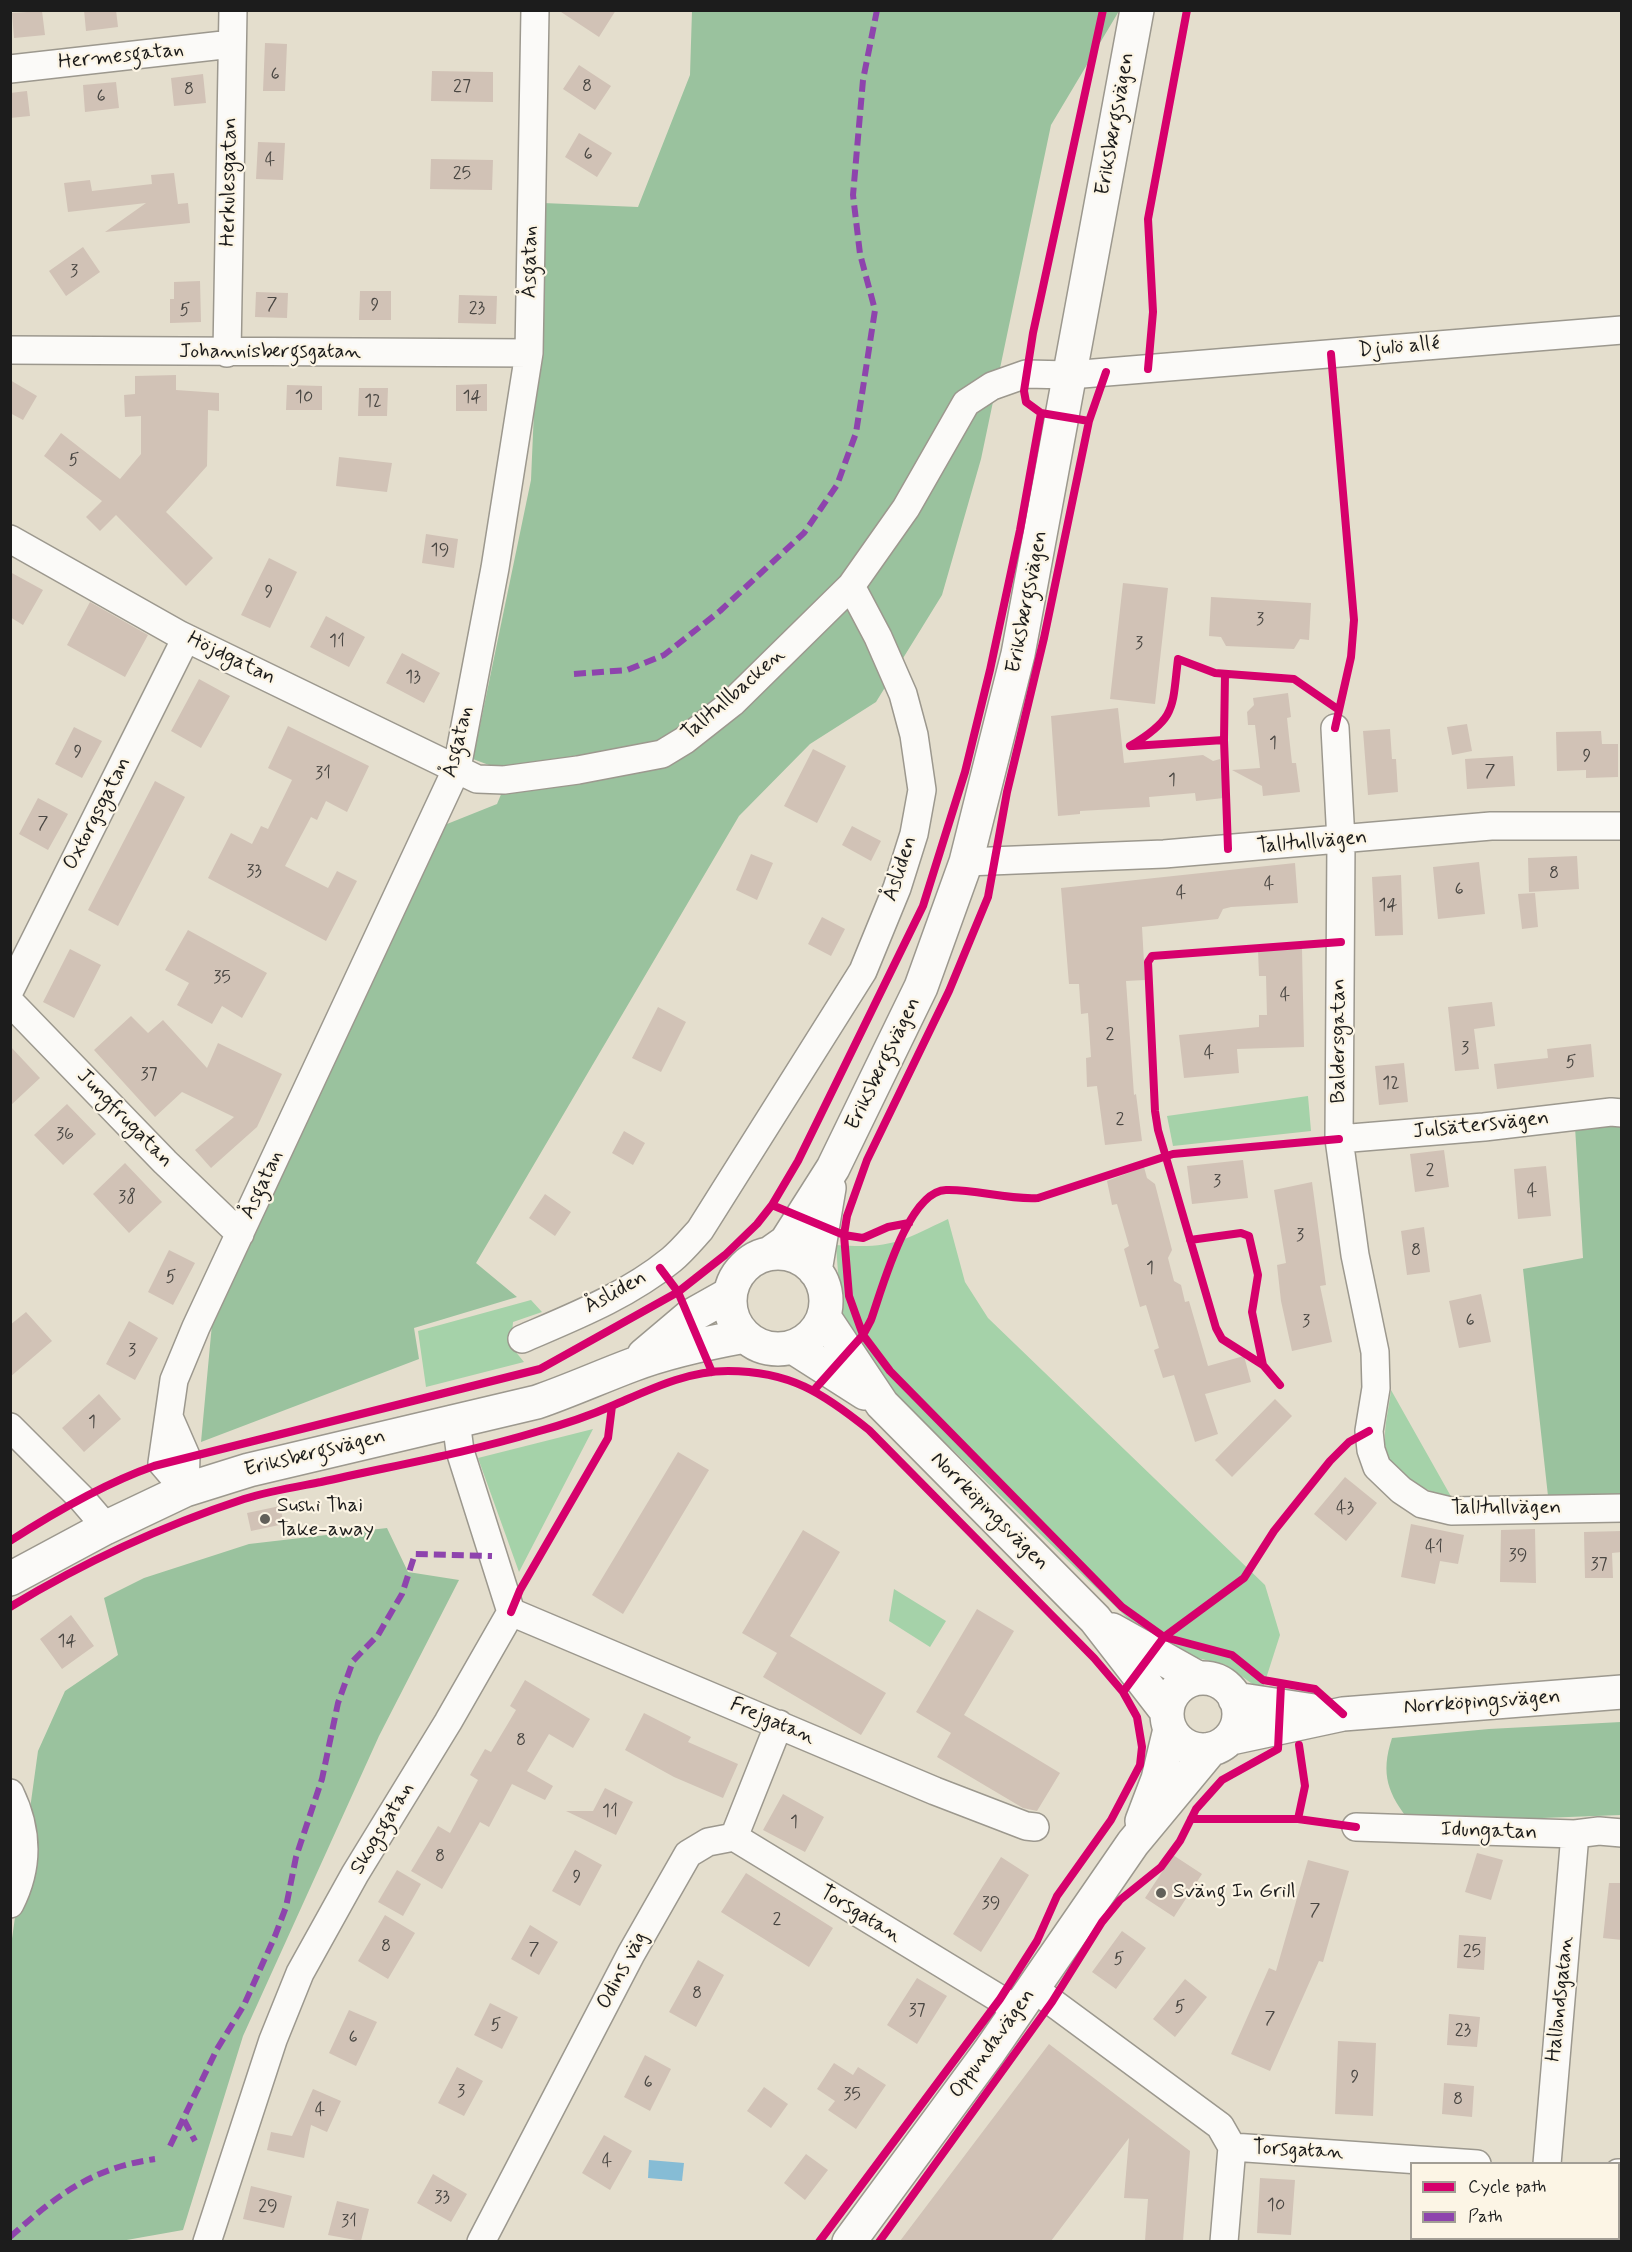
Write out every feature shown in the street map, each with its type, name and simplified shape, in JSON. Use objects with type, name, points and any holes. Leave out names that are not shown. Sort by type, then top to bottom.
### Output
[{"type":"main road","name":"Eriksbergsvägen","points":[[769,1254],[786,1242],[833,1168],[921,987],[941,939],[966,862],[1016,664],[1137,10]]},
{"type":"main road","name":"Eriksbergsvägen","points":[[815,1271],[833,1168]]},
{"type":"main road","points":[[769,1254],[792,1255],[815,1271],[825,1294],[824,1317],[811,1336],[794,1347],[764,1347],[745,1336],[733,1319],[730,1294],[741,1271],[748,1263],[769,1254]]},
{"type":"main road","name":"Eriksbergsvägen","points":[[633,1365],[689,1317],[730,1294]]},
{"type":"main road","name":"Norrköpingsvägen","points":[[824,1317],[882,1404],[1095,1619],[1168,1720]]},
{"type":"main road","name":"Eriksbergsvägen","points":[[10,1579],[105,1527],[184,1490],[249,1470],[537,1402],[578,1389],[633,1365],[701,1344],[745,1336]]},
{"type":"main road","name":"Norrköpingsvägen","points":[[794,1347],[882,1404]]},
{"type":"main road","name":"Norrköpingsvägen","points":[[1095,1619],[1196,1677]]},
{"type":"main road","points":[[1196,1677],[1218,1681],[1235,1699],[1238,1718],[1221,1744],[1188,1746],[1179,1741],[1168,1720],[1174,1690],[1183,1682],[1196,1677]]},
{"type":"main road","name":"Norrköpingsvägen","points":[[1221,1744],[1343,1714],[1622,1692]]},
{"type":"main road","name":"Norrköpingsvägen","points":[[1235,1699],[1343,1714]]},
{"type":"main road","name":"Oppundavägen","points":[[1133,1843],[1158,1779],[1168,1720]]},
{"type":"main road","name":"Oppundavägen","points":[[849,2241],[1026,1999],[1133,1843],[1221,1744]]},
{"type":"street","name":"Herkulesgatan","points":[[227,353],[233,10]]},
{"type":"street","name":"Åsgatan","points":[[184,1490],[186,1456],[169,1417],[178,1372],[196,1327],[457,768],[496,557],[529,353],[535,10]]},
{"type":"street","name":"Hermesgatan","points":[[10,69],[232,44]]},
{"type":"street","name":"Djulö allé","points":[[1070,375],[1622,330]]},
{"type":"street","name":"Johannisbergsgatan","points":[[10,350],[529,353]]},
{"type":"street","points":[[851,586],[906,508],[966,403],[992,386],[1026,374],[1070,375]]},
{"type":"street","name":"Höjdgatan","points":[[10,539],[186,638],[457,768]]},
{"type":"street","name":"Talltullbacken","points":[[457,768],[477,779],[504,780],[578,770],[662,754],[685,740],[732,703],[851,586]]},
{"type":"street","name":"Åsliden","points":[[522,1339],[599,1305],[634,1286],[672,1260],[700,1230],[863,971],[897,888],[914,834],[922,790],[914,735],[903,694],[878,637],[851,586]]},
{"type":"street","name":"Oxtorgsgatan","points":[[10,990],[186,638]]},
{"type":"street","name":"Baldersgatan","points":[[1335,728],[1341,841],[1339,1139],[1355,1255],[1375,1352]]},
{"type":"street","name":"Talltullvägen","points":[[966,862],[1164,854],[1341,841],[1491,826],[1622,826]]},
{"type":"street","name":"Jungfrugatan","points":[[10,1002],[146,1142],[240,1234]]},
{"type":"street","name":"Julsätersvägen","points":[[1339,1139],[1484,1127],[1611,1112],[1622,1113]]},
{"type":"street","name":"Talltullvägen","points":[[1375,1352],[1376,1388],[1369,1431],[1371,1450],[1377,1467],[1401,1490],[1422,1504],[1451,1511],[1622,1508]]},
{"type":"street","points":[[456,1421],[464,1462],[510,1612]]},
{"type":"street","points":[[10,1427],[74,1491],[105,1527]]},
{"type":"street","name":"Frejgatan","points":[[510,1612],[533,1624],[779,1724],[935,1791],[1026,1826],[1035,1827]]},
{"type":"street","name":"Skogsgatan","points":[[207,2241],[273,2040],[300,1973],[355,1874],[448,1722],[510,1612]]},
{"type":"street","points":[[734,1837],[779,1724]]},
{"type":"street","points":[[10,1793],[21,1816],[24,1866],[10,1904]]},
{"type":"street","name":"Idungatan","points":[[1356,1827],[1575,1834],[1599,1831],[1622,1833]]},
{"type":"street","name":"Hallandsgatan","points":[[1547,2162],[1575,1834]]},
{"type":"street","name":"Torsgatan","points":[[734,1837],[1026,1999],[1220,2126],[1232,2147],[1462,2162]]},
{"type":"street","name":"Odins väg","points":[[481,2241],[631,1954],[688,1854],[708,1842],[734,1837]]},
{"type":"street","points":[[1224,2241],[1232,2147]]},
{"type":"green space","points":[[692,11],[1119,11],[1051,125],[981,459],[942,595],[876,702],[810,744],[739,816],[476,1263],[517,1297],[414,1328],[419,1359],[201,1442],[212,1324],[442,826],[497,804],[510,773],[473,759],[531,480],[543,203],[638,207],[690,75]]},
{"type":"green space","points":[[1308,1096],[1311,1131],[1173,1146],[1167,1116]]},
{"type":"green space","points":[[1621,1124],[1621,1494],[1548,1496],[1523,1269],[1583,1258],[1575,1127]]},
{"type":"green space","points":[[948,1219],[965,1282],[988,1318],[1265,1585],[1280,1635],[1262,1691],[1226,1665],[1185,1655],[1148,1638],[867,1367],[841,1314],[836,1245],[883,1245],[906,1238]]},
{"type":"green space","points":[[531,1300],[542,1312],[513,1322],[511,1346],[524,1362],[426,1387],[418,1331]]},
{"type":"green space","points":[[1391,1390],[1453,1500],[1434,1493],[1404,1476],[1390,1460],[1386,1451],[1385,1436]]},
{"type":"green space","points":[[593,1429],[519,1572],[478,1458]]},
{"type":"green space","points":[[387,1528],[408,1572],[459,1580],[379,1736],[243,2036],[183,2230],[121,2241],[11,2242],[11,1946],[38,1751],[65,1691],[118,1655],[104,1598],[144,1578],[249,1544]]},
{"type":"green space","points":[[894,1589],[946,1621],[930,1647],[889,1621]]},
{"type":"green space","points":[[1621,1722],[1621,1815],[1411,1823],[1397,1803],[1388,1783],[1388,1751],[1392,1738],[1489,1729]]},
{"type":"water","points":[[649,2160],[684,2163],[682,2181],[648,2178]]},
{"type":"building","points":[[84,10],[116,10],[118,27],[86,31]]},
{"type":"building","points":[[558,10],[616,10],[599,37]]},
{"type":"building","points":[[42,11],[45,35],[14,38],[12,13]]},
{"type":"building","points":[[265,43],[287,44],[285,91],[263,91]]},
{"type":"building","points":[[579,65],[611,86],[595,110],[563,89]]},
{"type":"building","points":[[432,71],[493,72],[493,102],[431,101]]},
{"type":"building","points":[[203,74],[206,103],[174,106],[171,78]]},
{"type":"building","points":[[116,82],[119,108],[85,112],[83,85]]},
{"type":"building","points":[[27,91],[30,116],[10,118],[10,93]]},
{"type":"building","points":[[579,133],[612,153],[597,177],[565,157]]},
{"type":"building","points":[[258,142],[285,143],[283,180],[256,179]]},
{"type":"building","points":[[431,159],[493,160],[492,190],[430,189]]},
{"type":"building","points":[[174,173],[178,204],[188,203],[190,223],[105,232],[146,203],[68,212],[64,183],[90,180],[92,191],[152,184],[151,175]]},
{"type":"building","points":[[83,247],[100,272],[66,296],[49,271]]},
{"type":"building","points":[[200,281],[201,322],[170,323],[170,299],[174,299],[174,282]]},
{"type":"building","points":[[360,291],[391,291],[391,320],[359,320]]},
{"type":"building","points":[[256,292],[288,293],[287,318],[255,317]]},
{"type":"building","points":[[459,295],[497,296],[496,324],[458,323]]},
{"type":"building","points":[[176,375],[176,390],[219,393],[219,411],[208,410],[207,466],[166,512],[213,558],[186,586],[116,515],[100,531],[86,517],[102,501],[44,456],[61,433],[120,479],[141,454],[141,416],[125,417],[124,395],[135,394],[135,376]]},
{"type":"building","points":[[10,380],[37,396],[23,420],[10,413]]},
{"type":"building","points":[[487,384],[487,411],[456,411],[456,385]]},
{"type":"building","points":[[287,385],[322,386],[322,410],[286,410]]},
{"type":"building","points":[[359,388],[388,388],[387,416],[358,416]]},
{"type":"building","points":[[339,457],[392,463],[387,492],[336,486]]},
{"type":"building","points":[[426,534],[458,539],[454,568],[422,563]]},
{"type":"building","points":[[269,558],[297,572],[270,628],[241,615]]},
{"type":"building","points":[[10,572],[43,590],[23,625],[10,617]]},
{"type":"building","points":[[1123,583],[1168,588],[1155,704],[1110,699]]},
{"type":"building","points":[[1211,597],[1311,603],[1309,640],[1300,639],[1294,649],[1226,646],[1221,637],[1209,636]]},
{"type":"building","points":[[90,602],[148,635],[125,677],[67,645]]},
{"type":"building","points":[[326,616],[365,637],[349,667],[310,647]]},
{"type":"building","points":[[402,653],[440,673],[424,703],[386,683]]},
{"type":"building","points":[[199,679],[230,696],[201,748],[171,731]]},
{"type":"building","points":[[1288,693],[1291,717],[1287,718],[1292,763],[1296,763],[1300,792],[1263,796],[1262,786],[1232,770],[1260,768],[1255,725],[1248,725],[1247,712],[1254,705],[1253,698]]},
{"type":"building","points":[[1118,708],[1124,763],[1203,755],[1213,761],[1220,759],[1224,798],[1196,801],[1195,793],[1149,797],[1150,807],[1080,811],[1080,814],[1058,816],[1051,716]]},
{"type":"building","points":[[1467,724],[1472,751],[1452,755],[1447,727]]},
{"type":"building","points":[[288,726],[369,766],[347,812],[326,801],[317,820],[311,817],[285,866],[328,888],[337,871],[357,881],[326,941],[208,878],[231,833],[252,844],[261,826],[268,829],[292,780],[268,768]]},
{"type":"building","points":[[74,727],[102,741],[82,778],[55,764]]},
{"type":"building","points":[[1390,729],[1392,759],[1396,759],[1398,792],[1368,795],[1363,731]]},
{"type":"building","points":[[1601,731],[1602,744],[1618,744],[1618,777],[1586,778],[1586,770],[1557,771],[1556,732]]},
{"type":"building","points":[[813,749],[846,766],[817,823],[784,806]]},
{"type":"building","points":[[1513,756],[1515,786],[1467,789],[1465,759]]},
{"type":"building","points":[[155,781],[185,797],[118,926],[88,910]]},
{"type":"building","points":[[38,798],[68,814],[48,850],[19,834]]},
{"type":"building","points":[[852,826],[881,841],[871,861],[842,845]]},
{"type":"building","points":[[751,854],[773,863],[757,900],[736,890]]},
{"type":"building","points":[[1577,856],[1579,889],[1529,892],[1528,858]]},
{"type":"building","points":[[1479,862],[1485,914],[1438,919],[1433,867]]},
{"type":"building","points":[[1295,863],[1298,903],[1231,907],[1223,909],[1218,919],[1142,927],[1145,980],[1126,981],[1134,1095],[1136,1094],[1142,1141],[1105,1145],[1097,1086],[1087,1087],[1086,1058],[1091,1057],[1088,1013],[1081,1014],[1079,984],[1069,984],[1061,888]]},
{"type":"building","points":[[1401,875],[1403,935],[1375,936],[1372,877]]},
{"type":"building","points":[[1535,893],[1538,927],[1522,929],[1518,894]]},
{"type":"building","points":[[822,917],[845,929],[831,956],[808,944]]},
{"type":"building","points":[[188,930],[267,973],[242,1018],[222,1006],[212,1024],[177,1005],[189,983],[165,970]]},
{"type":"building","points":[[70,949],[101,965],[74,1018],[43,1002]]},
{"type":"building","points":[[1302,949],[1304,1047],[1237,1049],[1239,1073],[1184,1078],[1179,1035],[1259,1027],[1259,1015],[1267,1015],[1266,976],[1259,976],[1258,950]]},
{"type":"building","points":[[1492,1002],[1495,1026],[1474,1029],[1479,1069],[1455,1071],[1448,1007]]},
{"type":"building","points":[[658,1007],[686,1022],[661,1072],[632,1058]]},
{"type":"building","points":[[131,1016],[148,1033],[163,1020],[207,1068],[218,1043],[282,1074],[257,1127],[211,1168],[195,1150],[234,1117],[182,1092],[155,1117],[94,1050]]},
{"type":"building","points":[[1591,1044],[1594,1077],[1497,1089],[1494,1064],[1548,1058],[1547,1049]]},
{"type":"building","points":[[10,1046],[40,1078],[10,1106]]},
{"type":"building","points":[[1404,1063],[1408,1102],[1379,1105],[1375,1066]]},
{"type":"building","points":[[67,1104],[96,1134],[63,1165],[34,1135]]},
{"type":"building","points":[[624,1131],[645,1143],[633,1165],[612,1153]]},
{"type":"building","points":[[1444,1150],[1449,1187],[1415,1192],[1410,1154]]},
{"type":"building","points":[[1243,1160],[1248,1198],[1192,1204],[1187,1166]]},
{"type":"building","points":[[125,1163],[162,1202],[129,1233],[93,1194]]},
{"type":"building","points":[[1546,1166],[1551,1216],[1518,1219],[1514,1169]]},
{"type":"building","points":[[1144,1167],[1147,1178],[1155,1184],[1172,1250],[1168,1258],[1174,1281],[1181,1285],[1185,1302],[1189,1301],[1208,1366],[1244,1356],[1251,1382],[1205,1394],[1218,1434],[1195,1442],[1174,1375],[1163,1378],[1154,1350],[1159,1348],[1146,1305],[1140,1307],[1124,1249],[1129,1246],[1117,1204],[1112,1205],[1107,1181]]},
{"type":"building","points":[[1312,1182],[1326,1285],[1320,1286],[1332,1342],[1292,1351],[1281,1301],[1277,1265],[1286,1263],[1274,1190]]},
{"type":"building","points":[[545,1194],[571,1212],[555,1236],[529,1218]]},
{"type":"building","points":[[1424,1227],[1430,1272],[1407,1275],[1401,1231]]},
{"type":"building","points":[[169,1250],[195,1263],[173,1305],[148,1292]]},
{"type":"building","points":[[1481,1294],[1491,1342],[1459,1348],[1449,1301]]},
{"type":"building","points":[[26,1312],[52,1341],[10,1377],[10,1325]]},
{"type":"building","points":[[129,1321],[158,1338],[135,1380],[106,1364]]},
{"type":"building","points":[[99,1394],[121,1419],[84,1452],[62,1428]]},
{"type":"building","points":[[1275,1399],[1292,1416],[1232,1477],[1215,1460]]},
{"type":"building","points":[[678,1452],[709,1470],[623,1614],[592,1595]]},
{"type":"building","points":[[1345,1477],[1377,1503],[1346,1541],[1314,1514]]},
{"type":"building","name":"Sushi Thai Take-away","points":[[280,1506],[284,1524],[251,1531],[247,1513]]},
{"type":"building","points":[[1411,1524],[1464,1535],[1458,1564],[1440,1561],[1435,1584],[1401,1577]]},
{"type":"building","points":[[1535,1529],[1536,1583],[1500,1582],[1501,1530]]},
{"type":"building","points":[[803,1530],[840,1552],[790,1636],[886,1693],[861,1735],[763,1677],[777,1653],[742,1633]]},
{"type":"building","points":[[1622,1531],[1622,1552],[1612,1553],[1613,1578],[1585,1578],[1584,1532]]},
{"type":"building","points":[[977,1609],[1014,1631],[964,1715],[1060,1773],[1037,1811],[1023,1808],[937,1757],[951,1733],[916,1712]]},
{"type":"building","points":[[71,1615],[94,1646],[62,1669],[40,1639]]},
{"type":"building","points":[[525,1680],[590,1719],[573,1748],[549,1734],[527,1771],[553,1786],[545,1800],[512,1784],[489,1827],[480,1822],[442,1889],[411,1871],[438,1826],[450,1833],[478,1780],[470,1775],[485,1749],[491,1752],[516,1710],[510,1706]]},
{"type":"building","points":[[644,1713],[691,1737],[688,1742],[738,1764],[723,1798],[674,1777],[625,1750]]},
{"type":"building","points":[[605,1788],[633,1802],[616,1835],[566,1811],[593,1811]]},
{"type":"building","points":[[783,1794],[824,1817],[805,1852],[763,1830]]},
{"type":"building","points":[[575,1850],[602,1865],[580,1906],[552,1891]]},
{"type":"building","points":[[1477,1853],[1503,1860],[1491,1900],[1465,1892]]},
{"type":"building","points":[[1173,1855],[1202,1874],[1174,1917],[1145,1898]]},
{"type":"building","points":[[1001,1857],[1029,1875],[981,1952],[953,1934]]},
{"type":"building","points":[[1308,1860],[1349,1871],[1323,1962],[1319,1961],[1270,2071],[1231,2054],[1269,1968],[1276,1971]]},
{"type":"building","points":[[397,1870],[421,1884],[403,1916],[378,1902]]},
{"type":"building","points":[[746,1873],[833,1928],[809,1967],[721,1912]]},
{"type":"building","points":[[1609,1883],[1622,1883],[1622,1940],[1603,1938]]},
{"type":"building","points":[[385,1915],[415,1933],[388,1979],[358,1961]]},
{"type":"building","points":[[530,1925],[558,1942],[539,1975],[511,1959]]},
{"type":"building","points":[[1122,1931],[1146,1948],[1116,1989],[1092,1972]]},
{"type":"building","points":[[1459,1935],[1486,1937],[1484,1970],[1457,1968]]},
{"type":"building","points":[[698,1960],[724,1975],[696,2027],[669,2012]]},
{"type":"building","points":[[917,1978],[947,1996],[917,2044],[887,2025]]},
{"type":"building","points":[[1185,1979],[1207,1997],[1175,2037],[1153,2019]]},
{"type":"building","points":[[490,2003],[518,2017],[502,2049],[474,2035]]},
{"type":"building","points":[[349,2010],[377,2022],[356,2066],[329,2053]]},
{"type":"building","points":[[1449,2014],[1480,2017],[1477,2047],[1447,2045]]},
{"type":"building","points":[[1338,2041],[1376,2043],[1373,2116],[1335,2114]]},
{"type":"building","points":[[1049,2044],[1190,2151],[1183,2241],[1145,2241],[1148,2199],[1124,2198],[1129,2138],[1051,2241],[900,2241]]},
{"type":"building","points":[[645,2055],[671,2069],[650,2111],[624,2097]]},
{"type":"building","points":[[834,2063],[853,2075],[858,2067],[886,2085],[856,2129],[828,2110],[835,2101],[817,2089]]},
{"type":"building","points":[[457,2067],[483,2081],[464,2116],[438,2103]]},
{"type":"building","points":[[1444,2083],[1474,2086],[1472,2117],[1442,2114]]},
{"type":"building","points":[[764,2087],[788,2104],[771,2128],[747,2111]]},
{"type":"building","points":[[313,2089],[341,2101],[327,2132],[311,2125],[304,2158],[267,2150],[271,2132],[292,2136]]},
{"type":"building","points":[[604,2135],[632,2151],[610,2190],[582,2173]]},
{"type":"building","points":[[806,2154],[828,2170],[805,2200],[784,2183]]},
{"type":"building","points":[[433,2174],[467,2194],[451,2222],[417,2203]]},
{"type":"building","points":[[1260,2178],[1295,2180],[1291,2235],[1257,2233]]},
{"type":"building","points":[[251,2186],[292,2196],[284,2228],[243,2219]]},
{"type":"building","points":[[337,2201],[369,2209],[361,2241],[328,2235]]},
{"type":"marked path","points":[[574,674],[627,670],[664,655],[720,611],[804,533],[837,485],[856,433],[875,310],[860,254],[853,195],[863,80],[877,10]]},
{"type":"marked path","points":[[170,2146],[217,2049],[244,2005],[286,1907],[296,1857],[322,1779],[338,1703],[353,1661],[378,1635],[402,1594],[415,1554],[492,1556]]},
{"type":"marked path","points":[[184,2120],[195,2141]]},
{"type":"marked path","points":[[10,2237],[44,2208],[76,2186],[112,2169],[155,2159]]},
{"type":"cycle path","points":[[1089,421],[1041,413],[1026,402],[1024,391],[1033,333],[1103,10]]},
{"type":"cycle path","points":[[1148,369],[1153,312],[1148,219],[1187,10]]},
{"type":"cycle path","points":[[1331,354],[1354,620],[1351,657],[1335,728]]},
{"type":"cycle path","points":[[1106,372],[1089,421],[1044,638],[1007,792],[988,897],[949,991],[867,1160],[847,1216],[844,1235],[849,1296],[863,1335],[890,1371],[1122,1607],[1164,1637],[1232,1655],[1263,1680],[1315,1689],[1343,1714]]},
{"type":"cycle path","points":[[10,1541],[80,1499],[154,1466],[540,1369],[678,1292],[725,1255],[757,1224],[772,1205],[798,1161],[923,906],[965,772],[990,670],[1020,530],[1041,413]]},
{"type":"cycle path","points":[[1130,746],[1156,727],[1169,710],[1173,701],[1178,659],[1215,673],[1294,679],[1339,710]]},
{"type":"cycle path","points":[[1225,674],[1224,740],[1228,849]]},
{"type":"cycle path","points":[[1133,746],[1224,740]]},
{"type":"cycle path","points":[[1280,1385],[1263,1365],[1222,1339],[1216,1328],[1158,1130],[1155,1111],[1148,962],[1152,956],[1341,942]]},
{"type":"cycle path","points":[[814,1390],[863,1335],[871,1320],[898,1244],[908,1223],[920,1206],[932,1195],[946,1190],[957,1190],[1038,1198],[1173,1154],[1339,1139]]},
{"type":"cycle path","points":[[772,1205],[844,1235],[863,1238],[888,1227],[909,1223]]},
{"type":"cycle path","points":[[1190,1240],[1241,1233],[1249,1236],[1258,1275],[1252,1312],[1263,1365]]},
{"type":"cycle path","points":[[660,1268],[678,1292],[712,1372]]},
{"type":"cycle path","points":[[10,1607],[124,1546],[244,1499],[510,1440],[575,1420],[656,1387],[698,1374],[728,1371],[750,1372],[788,1380],[821,1395],[869,1430],[1094,1658],[1123,1692],[1137,1717],[1142,1747],[1140,1765],[1111,1820],[1057,1896],[1037,1941],[1000,1999],[819,2242]]},
{"type":"cycle path","points":[[511,1612],[520,1590],[608,1438],[612,1406]]},
{"type":"cycle path","points":[[1123,1692],[1164,1637],[1244,1578],[1274,1531],[1330,1461],[1349,1442],[1369,1431]]},
{"type":"cycle path","points":[[879,2242],[1052,2002],[1102,1922],[1120,1900],[1161,1867],[1180,1841],[1196,1809],[1222,1780],[1278,1749],[1281,1685]]},
{"type":"cycle path","points":[[1298,1819],[1305,1786],[1299,1745]]},
{"type":"cycle path","points":[[1191,1819],[1298,1819],[1356,1827]]},
{"type":"place","name":"Sushi Thai Take-away","points":[[265,1519]]},
{"type":"place","name":"Sväng In Grill","points":[[1161,1893]]}]
